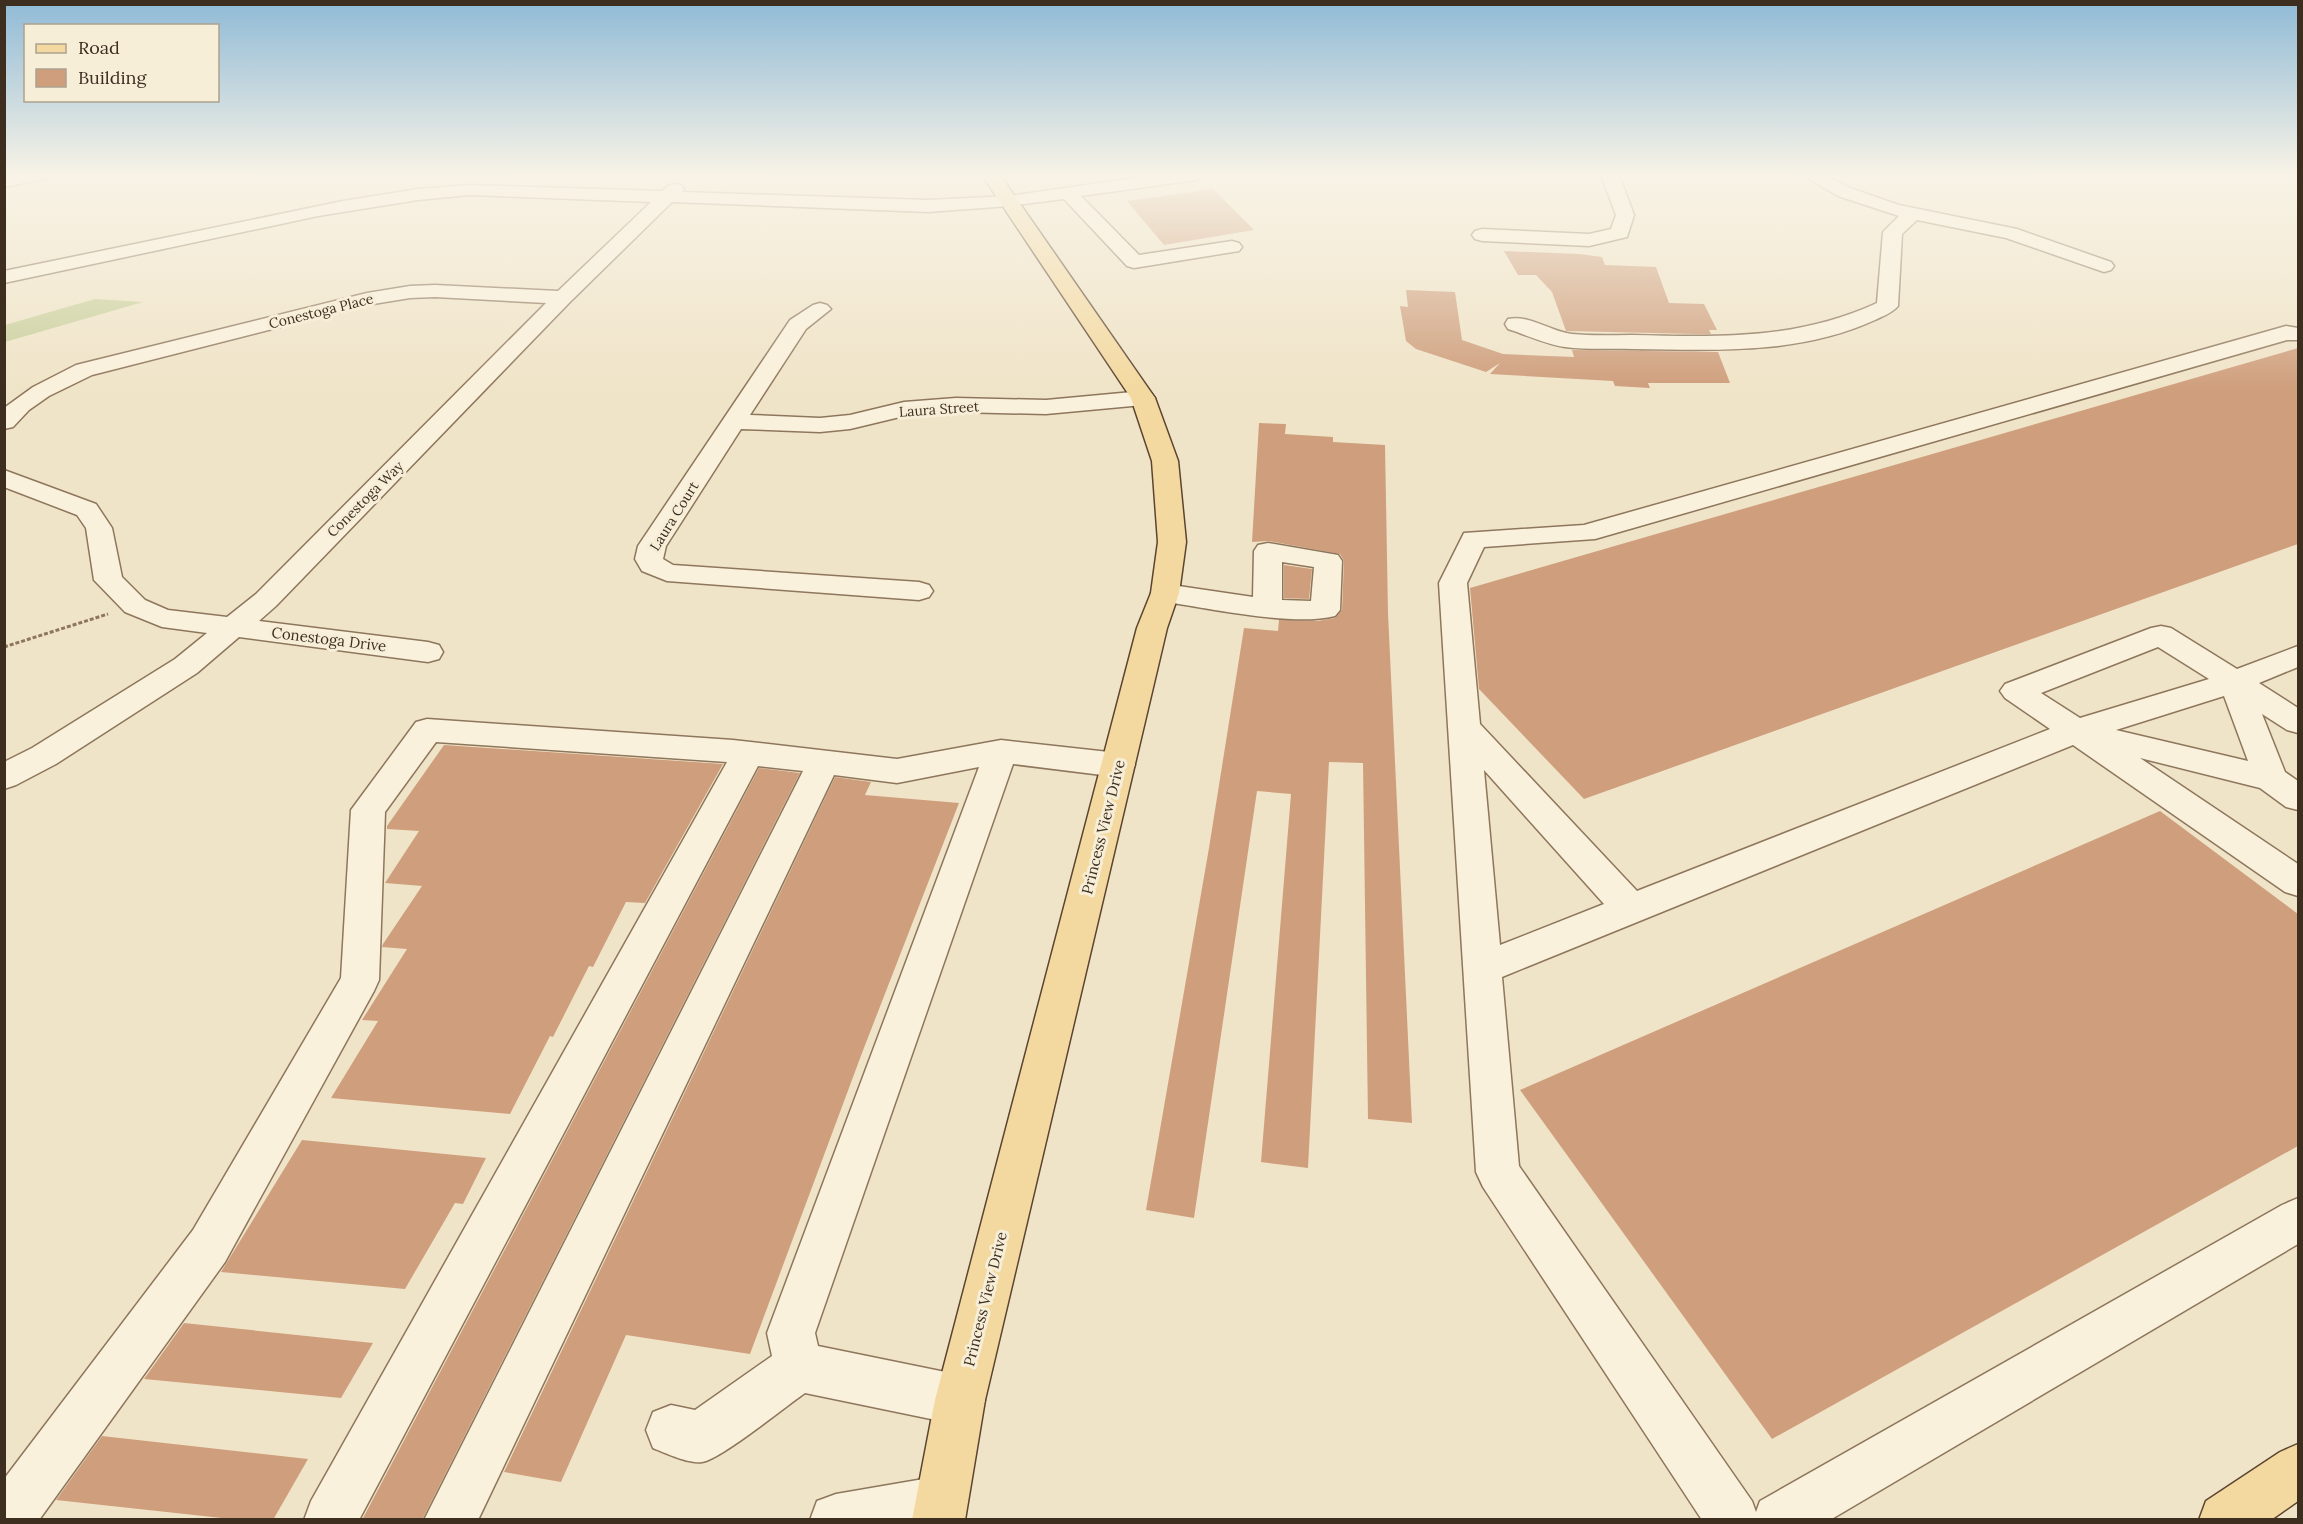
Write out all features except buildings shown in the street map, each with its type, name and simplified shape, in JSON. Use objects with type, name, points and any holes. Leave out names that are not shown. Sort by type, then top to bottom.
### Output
[{"type":"main road","name":"Princess View Drive","points":[[939,1511],[960,1400],[1152,628],[1165,593],[1172,542],[1165,461],[1143,398],[1040,246]]},
{"type":"main road","points":[[2225,1520],[2298,1470]]},
{"type":"street","points":[[4,276],[150,246]]},
{"type":"street","name":"Conestoga Way","points":[[4,777],[44,756],[186,666],[266,600],[616,246]]},
{"type":"street","points":[[1119,246],[1134,262],[1232,247]]},
{"type":"street","points":[[1516,324],[1563,340],[1692,345],[1736,343],[1806,334],[1855,321],[1887,306],[1892,246]]},
{"type":"street","points":[[2052,246],[2103,266]]},
{"type":"street","name":"Conestoga Place","points":[[4,422],[30,399],[64,378],[84,370],[368,299],[410,292],[435,291],[563,298]]},
{"type":"street","name":"Laura Court","points":[[820,309],[798,325],[652,546],[649,553],[652,565],[667,573],[919,591]]},
{"type":"street","points":[[1733,1520],[1498,1172],[1453,583],[1474,539],[1585,533],[2286,333],[2298,334]]},
{"type":"street","name":"Laura Street","points":[[735,422],[820,426],[850,422],[904,409],[956,405],[1046,407],[1143,398]]},
{"type":"street","points":[[4,478],[87,510],[99,528],[108,580],[135,606]]},
{"type":"street","points":[[1165,593],[1267,608]]},
{"type":"street","name":"Conestoga Drive","points":[[135,606],[162,618],[428,652]]},
{"type":"street","points":[[2298,722],[2161,635],[2016,691],[2298,882]]},
{"type":"street","points":[[1483,968],[2076,731],[2234,682],[2298,656]]},
{"type":"street","points":[[2234,682],[2271,779]]},
{"type":"street","points":[[1464,727],[1631,909]]},
{"type":"street","points":[[6,1520],[208,1246],[360,980],[368,810],[427,730],[748,753],[897,771],[1001,751],[1118,765]]},
{"type":"street","points":[[2076,731],[2271,779],[2298,798]]},
{"type":"street","points":[[799,1367],[791,1334],[1001,751]]},
{"type":"street","points":[[330,1520],[748,753]]},
{"type":"street","points":[[450,1520],[824,762]]},
{"type":"street","points":[[1779,1520],[2298,1220]]},
{"type":"street","points":[[671,1430],[701,1437],[799,1367],[960,1400]]},
{"type":"street","points":[[836,1520],[939,1511]]},
{"type":"path","points":[[4,647],[135,606]]},
{"type":"green space","points":[[95,299],[143,302],[5,342],[5,325]]}]
